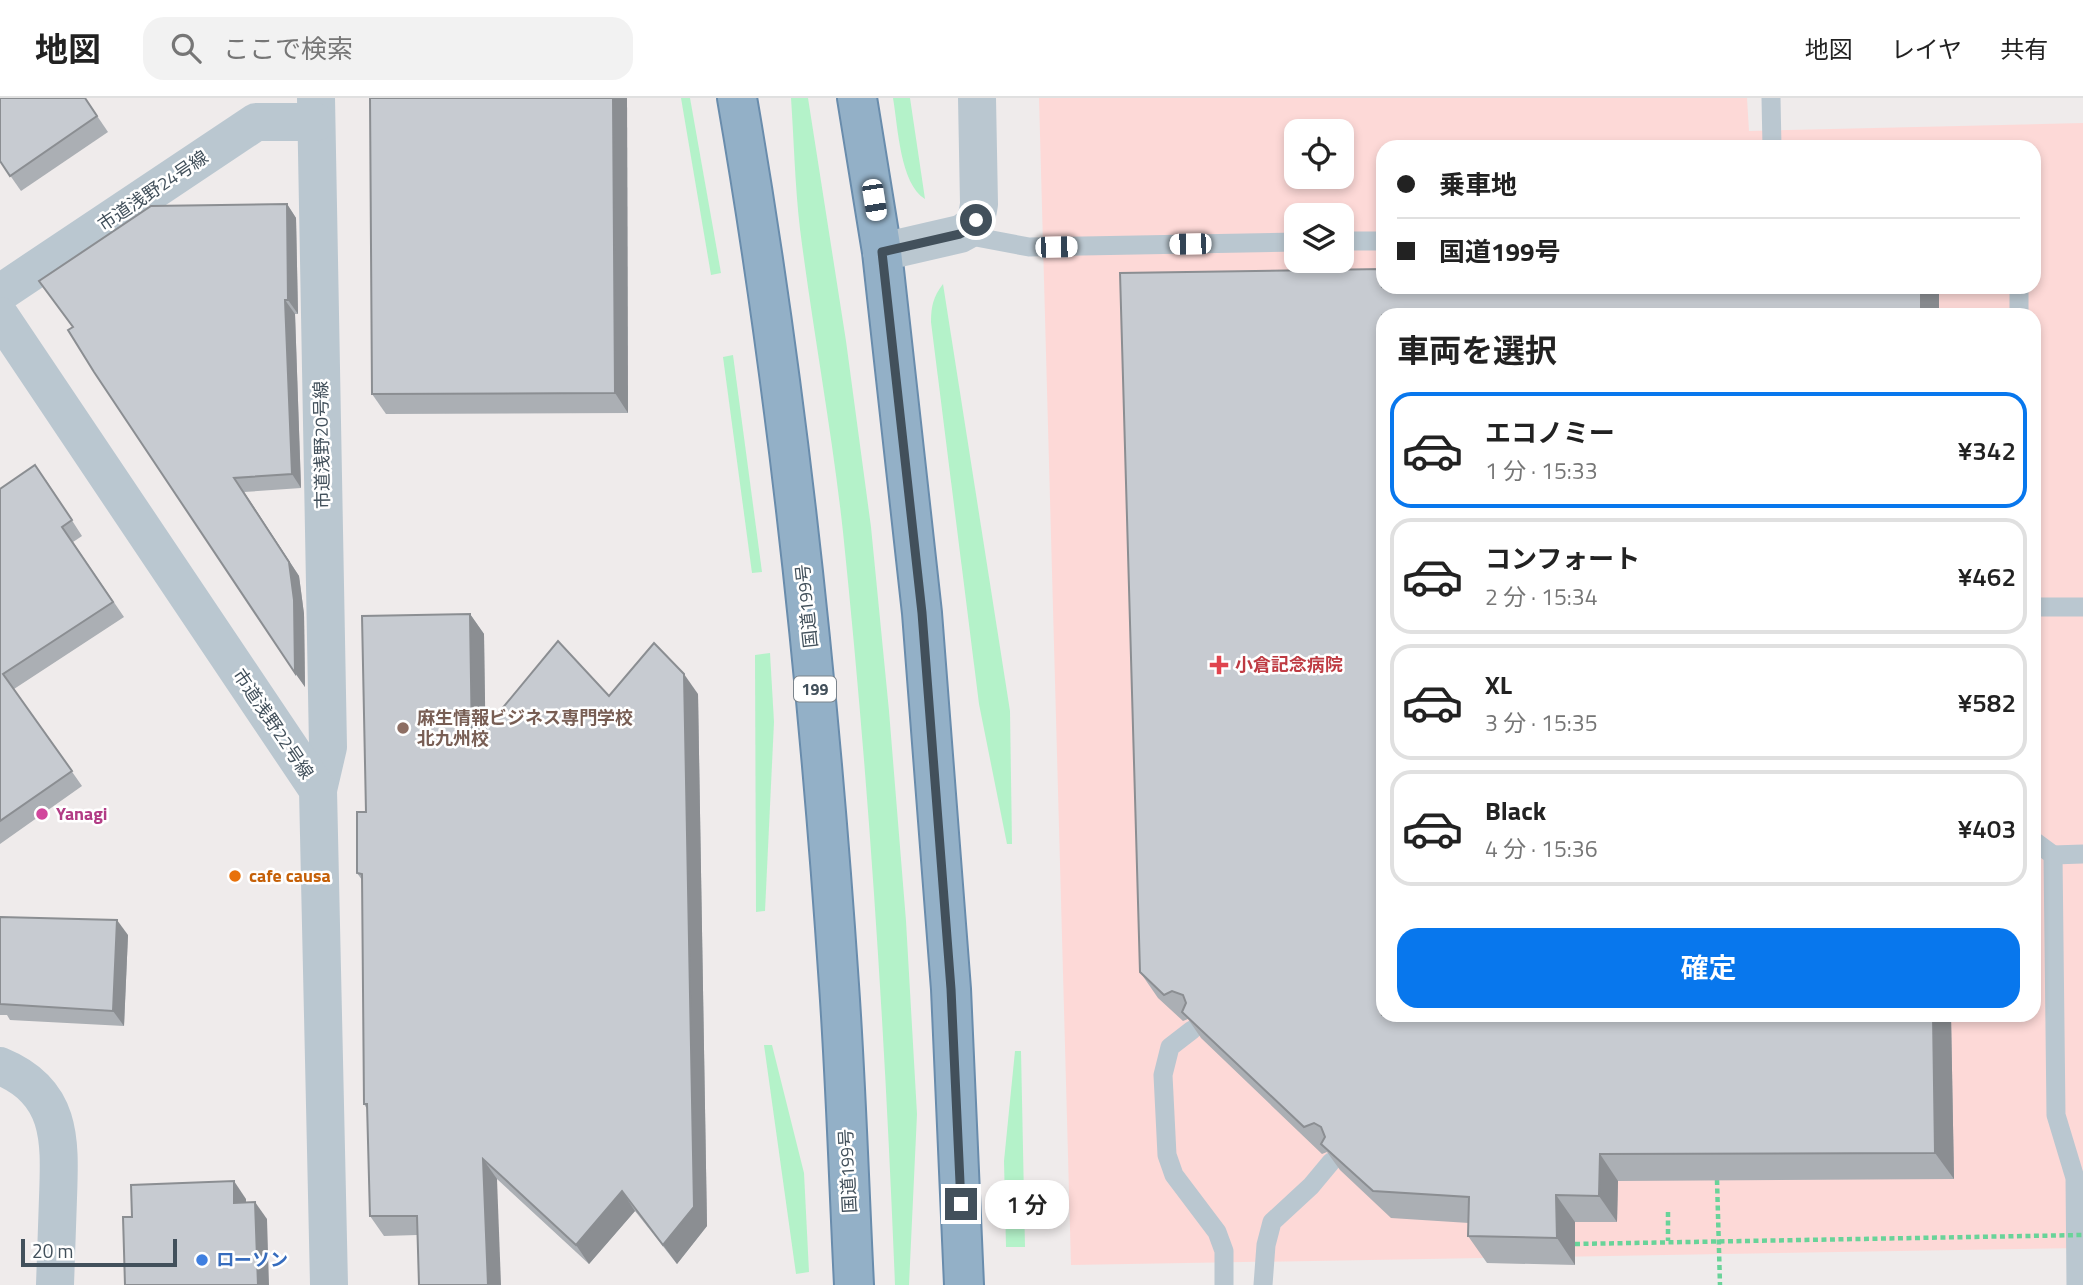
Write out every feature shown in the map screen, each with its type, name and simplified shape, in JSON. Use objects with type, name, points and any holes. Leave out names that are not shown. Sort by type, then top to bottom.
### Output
[{"type":"highway","name":"国道199号","points":[[737,98],[769,293],[792,457],[810,626],[839,986],[854,1285]]},
{"type":"highway","points":[[857,98],[882,252],[922,613],[951,989],[964,1285]]},
{"type":"street","points":[[882,252],[971,229],[979,204],[977,98]]},
{"type":"street","name":"市道浅野24号線","points":[[0,293],[248,110],[316,110]]},
{"type":"street","name":"市道浅野20号線","points":[[316,110],[328,747],[317,790]]},
{"type":"street","name":"市道浅野22号線","points":[[0,316],[317,790],[329,1285]]},
{"type":"street","points":[[0,1066],[26,1081],[39,1095],[56,1124],[60,1150],[55,1285]]},
{"type":"lane","points":[[1772,98],[1772,140]]},
{"type":"lane","points":[[960,234],[1029,247],[1284,242]]},
{"type":"lane","points":[[1354,242],[1376,241]]},
{"type":"lane","points":[[2041,607],[2083,607]]},
{"type":"lane","points":[[2041,846],[2053,855],[2083,854]]},
{"type":"lane","points":[[2053,855],[2056,1115],[2075,1178],[2076,1285]]},
{"type":"lane","points":[[1192,1030],[1170,1047],[1163,1074],[1167,1155],[1174,1175],[1217,1232],[1224,1251],[1224,1285]]},
{"type":"lane","points":[[2075,1178],[2083,1154]]},
{"type":"lane","points":[[1263,1285],[1266,1245],[1272,1222],[1311,1186],[1331,1162]]},
{"type":"path","points":[[1717,1180],[1720,1285]]},
{"type":"path","points":[[1668,1212],[1668,1241]]},
{"type":"path","points":[[1575,1244],[2083,1236]]},
{"type":"shaded area","name":"小倉記念病院","points":[[1039,98],[1747,98],[1749,131],[2083,123],[2083,1248],[1071,1265]]},
{"type":"green space","points":[[681,98],[690,98],[721,273],[711,275]]},
{"type":"green space","points":[[791,98],[808,98],[846,341],[871,527],[906,921],[917,1114],[909,1285],[895,1285],[881,1002],[861,720],[839,494],[800,229]]},
{"type":"green space","points":[[893,98],[910,98],[925,199],[917,192],[905,168]]},
{"type":"green space","points":[[943,284],[1010,711],[1012,844],[1007,844],[979,704],[931,322],[933,302]]},
{"type":"green space","points":[[733,355],[762,572],[752,573],[723,357]]},
{"type":"green space","points":[[770,653],[774,722],[765,911],[756,912],[755,655]]},
{"type":"green space","points":[[764,1045],[772,1045],[804,1173],[809,1272],[796,1274]]},
{"type":"green space","points":[[1015,1051],[1021,1051],[1025,1247],[1006,1247],[1004,1161]]},
{"type":"building","points":[[0,98],[85,98],[97,116],[10,176],[0,161]]},
{"type":"building","points":[[370,98],[613,98],[615,393],[372,394]]},
{"type":"building","points":[[287,204],[288,300],[285,300],[292,474],[234,478],[289,562],[294,600],[295,673],[94,372],[68,330],[73,327],[39,281],[151,206]]},
{"type":"building","name":"小倉記念病院","points":[[1354,269],[1376,269],[1376,294],[1921,294],[1921,308],[1376,308],[1376,1022],[1933,1022],[1935,1153],[1600,1154],[1599,1196],[1556,1195],[1557,1238],[1468,1236],[1469,1197],[1373,1191],[1321,1144],[1325,1137],[1321,1127],[1314,1123],[1304,1127],[1182,1012],[1186,1003],[1183,995],[1172,991],[1164,995],[1140,972],[1120,273],[1284,270],[1284,273],[1354,273]]},
{"type":"building","points":[[35,465],[72,520],[62,527],[113,602],[3,674],[72,771],[0,821],[0,489]]},
{"type":"building","points":[[470,614],[472,745],[558,641],[609,696],[654,643],[684,674],[694,1207],[663,1245],[622,1191],[576,1245],[483,1159],[488,1285],[419,1285],[417,1216],[370,1216],[367,1104],[364,1104],[362,874],[357,873],[357,812],[366,812],[362,616]]},
{"type":"building","points":[[0,917],[117,920],[113,1011],[0,1004]]},
{"type":"building","name":"ローソン","points":[[234,1181],[234,1203],[255,1202],[258,1285],[125,1285],[123,1217],[132,1217],[131,1185]]},
{"type":"place","name":"小倉記念病院","points":[[1219,665]]},
{"type":"place","name":"麻生情報ビジネス専門学校 北九州校","points":[[403,728]]},
{"type":"place","name":"Yanagi","points":[[42,814]]},
{"type":"place","name":"cafe causa","points":[[235,876]]},
{"type":"place","name":"ローソン","points":[[202,1260]]},
{"type":"route","points":[[961,1204],[951,989],[922,613],[882,252],[960,234],[971,229],[976,220]]}]
